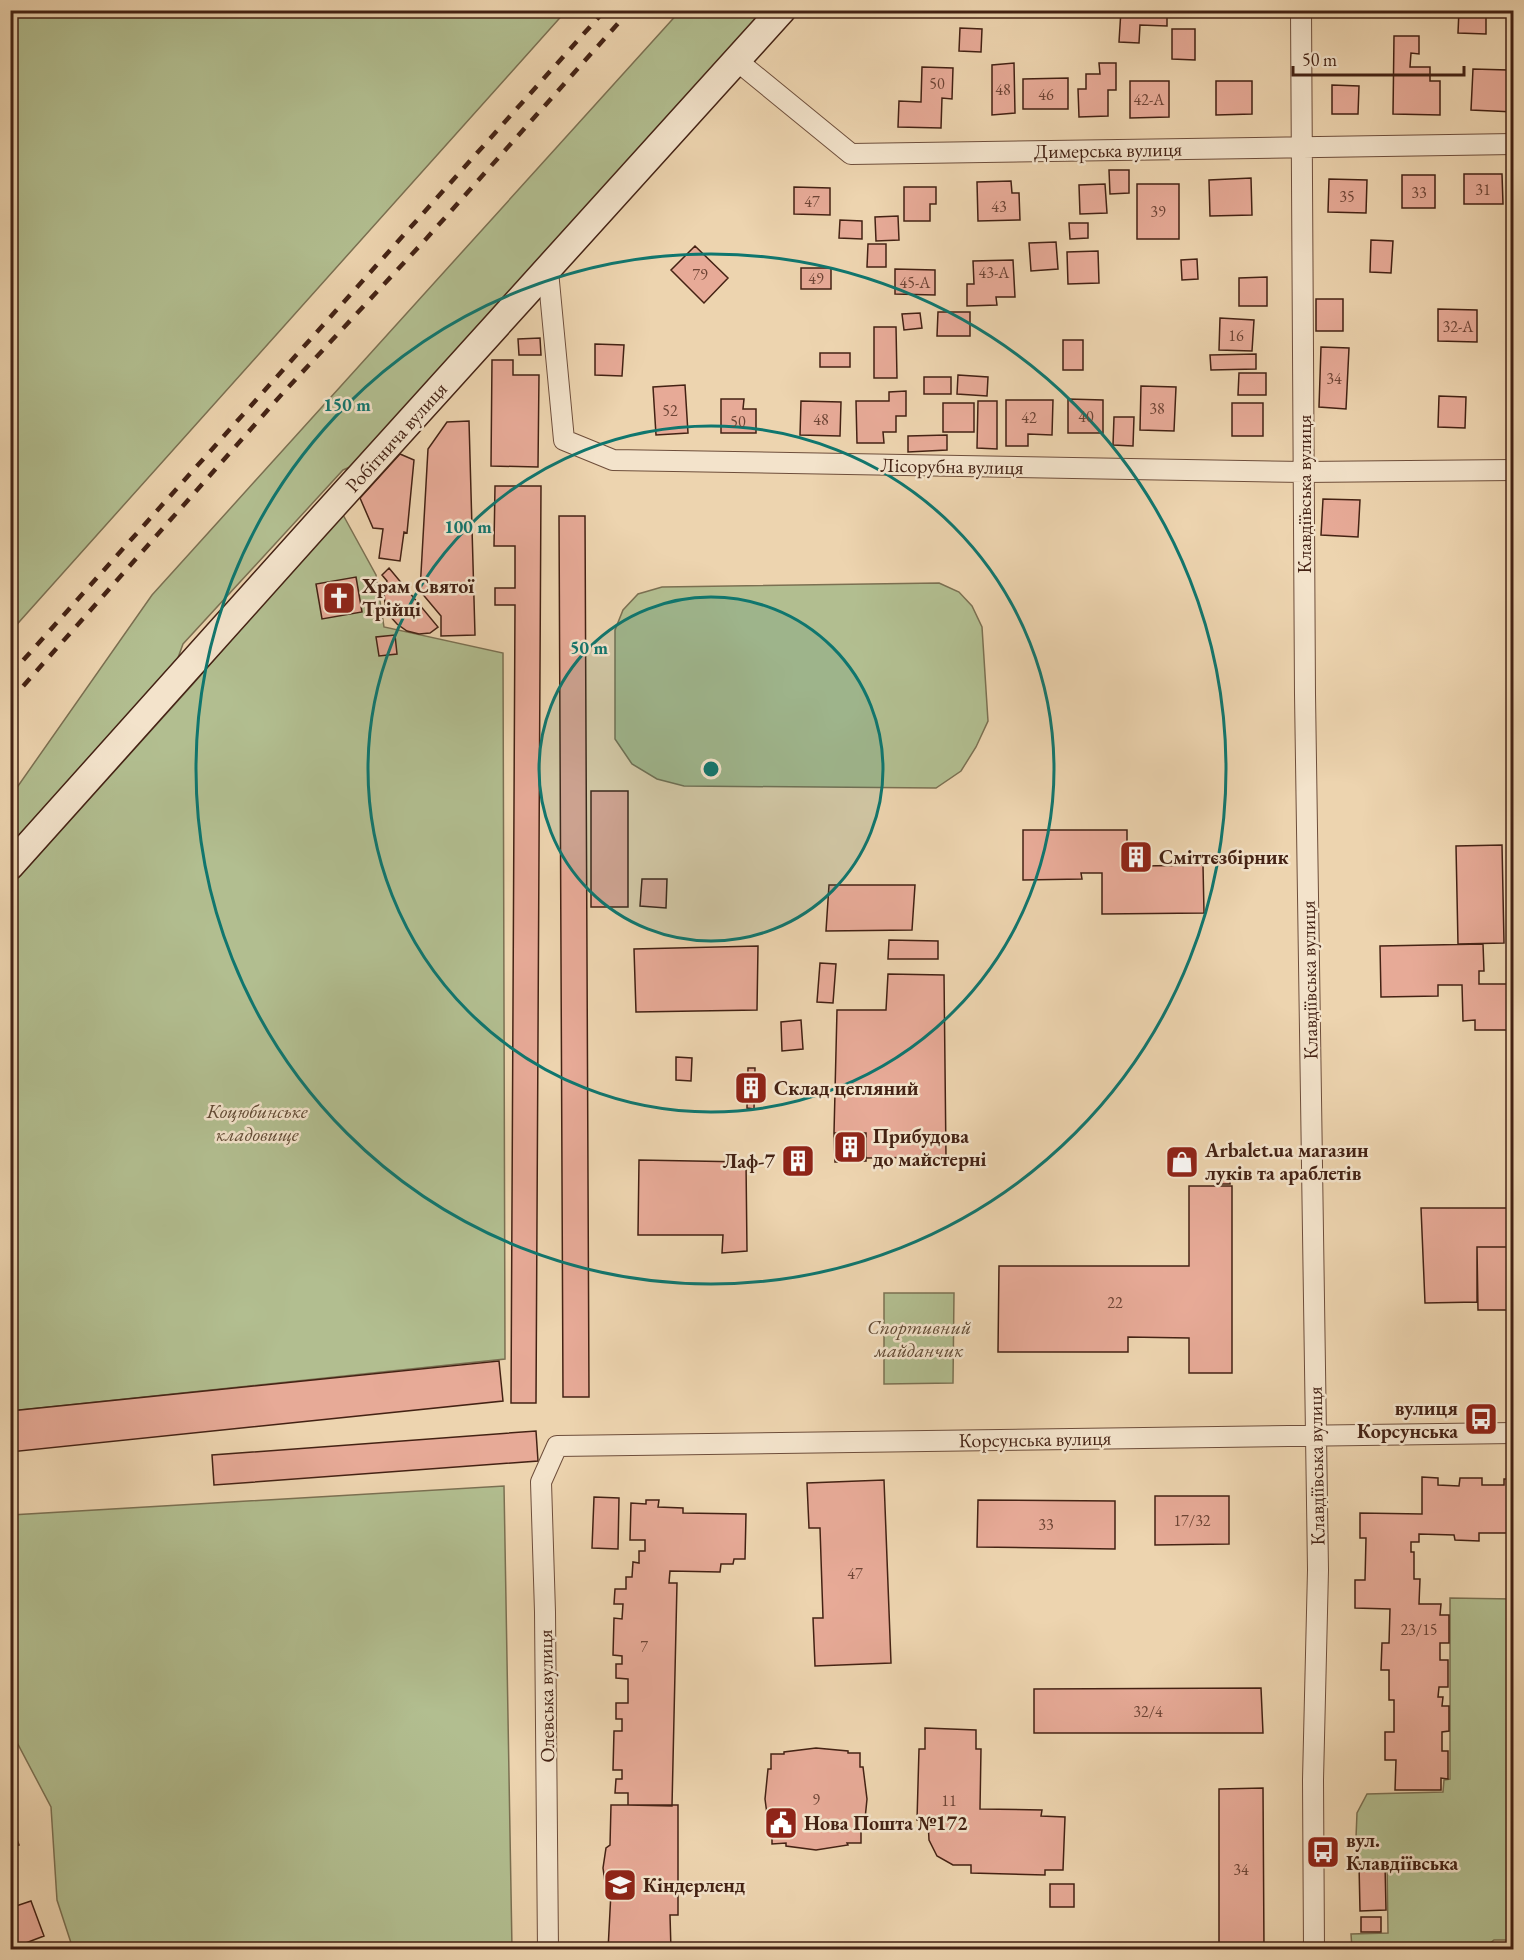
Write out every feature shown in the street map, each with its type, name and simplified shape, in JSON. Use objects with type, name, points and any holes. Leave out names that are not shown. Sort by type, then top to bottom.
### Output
[{"type":"street","name":"Робітнича вулиця","points":[[10,866],[782,10]]},
{"type":"street","name":"Клавдіївська вулиця","points":[[1301,10],[1305,694],[1318,1570],[1313,1780],[1314,1950]]},
{"type":"street","name":"Димерська вулиця","points":[[736,60],[850,154],[1514,144]]},
{"type":"street","name":"Лісорубна вулиця","points":[[548,270],[564,440],[613,460],[1304,472],[1514,470]]},
{"type":"street","name":"Корсунська вулиця","points":[[557,1446],[1514,1433]]},
{"type":"street","name":"Олевська вулиця","points":[[548,1950],[545,1612],[541,1482],[557,1446]]},
{"type":"green space","points":[[10,11],[566,11],[11,631]]},
{"type":"green space","points":[[680,11],[772,11],[362,462],[343,470],[183,644],[175,666],[11,856],[11,796],[152,595]]},
{"type":"green space","name":"Коцюбинське кладовище","points":[[342,513],[376,575],[384,627],[503,653],[505,1359],[11,1411],[11,886],[193,684]]},
{"type":"green space","points":[[939,583],[959,592],[972,606],[982,627],[988,721],[961,771],[936,788],[684,786],[657,779],[632,764],[615,739],[615,630],[623,610],[638,594],[662,587]]},
{"type":"green space","name":"Спортивний майданчик","points":[[884,1293],[954,1293],[953,1383],[884,1384]]},
{"type":"green space","points":[[504,1486],[512,1949],[73,1949],[57,1900],[51,1807],[11,1731],[11,1515]]},
{"type":"green space","points":[[1450,1598],[1513,1599],[1513,1930],[1507,1940],[1494,1940],[1485,1947],[1450,1950],[1352,1949],[1351,1934],[1388,1933],[1387,1861],[1355,1862],[1357,1813],[1367,1794],[1443,1792],[1444,1780],[1450,1779]]},
{"type":"building","points":[[1121,10],[1167,10],[1167,26],[1140,25],[1139,43],[1119,42]]},
{"type":"building","points":[[1459,10],[1486,10],[1486,34],[1458,33]]},
{"type":"building","points":[[960,28],[982,29],[981,52],[959,51]]},
{"type":"building","points":[[1172,29],[1195,29],[1195,60],[1172,59]]},
{"type":"building","points":[[1394,36],[1419,36],[1419,54],[1411,53],[1410,67],[1430,67],[1430,81],[1440,81],[1440,115],[1393,114]]},
{"type":"building","points":[[1014,63],[1015,113],[992,115],[992,65]]},
{"type":"building","points":[[1099,63],[1116,63],[1116,90],[1108,90],[1108,116],[1079,117],[1078,89],[1086,89],[1086,74],[1100,74]]},
{"type":"building","points":[[922,67],[953,68],[952,99],[942,98],[941,128],[898,127],[899,101],[921,102]]},
{"type":"building","points":[[1473,69],[1508,70],[1508,78],[1514,78],[1514,112],[1471,110]]},
{"type":"building","points":[[1068,78],[1068,109],[1023,109],[1023,79]]},
{"type":"building","points":[[1130,81],[1169,81],[1169,117],[1130,118]]},
{"type":"building","points":[[1216,81],[1252,81],[1252,114],[1216,115]]},
{"type":"building","points":[[1332,85],[1359,86],[1358,114],[1332,114]]},
{"type":"building","points":[[1109,170],[1129,170],[1129,193],[1110,194]]},
{"type":"building","points":[[1464,174],[1502,174],[1503,204],[1464,204]]},
{"type":"building","points":[[1402,175],[1435,175],[1435,208],[1402,208]]},
{"type":"building","points":[[1251,178],[1252,215],[1210,216],[1209,180]]},
{"type":"building","points":[[1329,179],[1367,180],[1366,213],[1328,212]]},
{"type":"building","points":[[1011,181],[1012,193],[1019,193],[1020,220],[978,221],[977,182]]},
{"type":"building","points":[[1105,184],[1107,213],[1080,214],[1079,185]]},
{"type":"building","points":[[1137,184],[1179,184],[1179,239],[1137,239]]},
{"type":"building","points":[[794,187],[830,188],[830,215],[794,214]]},
{"type":"building","points":[[904,187],[936,187],[936,204],[930,204],[930,221],[904,221]]},
{"type":"building","points":[[898,216],[899,240],[876,241],[875,217]]},
{"type":"building","points":[[840,220],[862,221],[862,239],[839,238]]},
{"type":"building","points":[[1069,223],[1088,223],[1088,238],[1070,239]]},
{"type":"building","points":[[1371,240],[1393,241],[1391,273],[1370,272]]},
{"type":"building","points":[[1056,242],[1058,269],[1031,271],[1029,243]]},
{"type":"building","points":[[868,244],[886,244],[886,267],[867,267]]},
{"type":"building","points":[[695,246],[728,278],[704,303],[671,270]]},
{"type":"building","points":[[1098,251],[1099,283],[1068,284],[1067,252]]},
{"type":"building","points":[[1197,259],[1198,279],[1182,280],[1181,260]]},
{"type":"building","points":[[1013,260],[1015,297],[996,297],[997,305],[967,306],[967,284],[974,284],[973,261]]},
{"type":"building","points":[[801,268],[831,268],[831,289],[801,289]]},
{"type":"building","points":[[895,269],[935,270],[935,295],[895,294]]},
{"type":"building","points":[[1267,277],[1267,306],[1239,306],[1239,278]]},
{"type":"building","points":[[1316,299],[1343,299],[1343,331],[1316,331]]},
{"type":"building","points":[[1438,309],[1477,310],[1477,342],[1438,341]]},
{"type":"building","points":[[938,312],[970,312],[970,336],[937,336]]},
{"type":"building","points":[[920,313],[922,328],[904,330],[902,314]]},
{"type":"building","points":[[1220,318],[1254,320],[1252,351],[1219,350]]},
{"type":"building","points":[[874,327],[896,327],[897,378],[874,378]]},
{"type":"building","points":[[540,338],[541,355],[519,355],[518,339]]},
{"type":"building","points":[[1063,340],[1083,340],[1083,370],[1063,370]]},
{"type":"building","points":[[595,344],[624,345],[622,376],[595,375]]},
{"type":"building","points":[[1321,347],[1349,348],[1346,409],[1319,407]]},
{"type":"building","points":[[820,353],[850,353],[850,367],[820,367]]},
{"type":"building","points":[[1256,354],[1256,369],[1211,370],[1210,355]]},
{"type":"building","points":[[492,360],[513,360],[513,375],[539,375],[538,467],[491,466]]},
{"type":"building","points":[[1239,373],[1266,373],[1266,395],[1238,395]]},
{"type":"building","points":[[958,375],[988,377],[987,396],[957,394]]},
{"type":"building","points":[[924,377],[951,377],[951,394],[924,394]]},
{"type":"building","points":[[685,385],[688,433],[656,435],[653,387]]},
{"type":"building","points":[[1141,386],[1176,387],[1174,431],[1140,430]]},
{"type":"building","points":[[1509,387],[1514,387],[1514,428],[1509,428]]},
{"type":"building","points":[[906,391],[906,416],[896,416],[896,432],[883,432],[884,443],[857,443],[856,401],[889,401],[889,392]]},
{"type":"building","points":[[1439,396],[1466,397],[1465,428],[1438,427]]},
{"type":"building","points":[[721,399],[744,399],[743,409],[756,409],[756,433],[721,433]]},
{"type":"building","points":[[1068,399],[1103,400],[1103,433],[1068,433]]},
{"type":"building","points":[[1006,400],[1053,400],[1052,435],[1028,434],[1028,446],[1006,446]]},
{"type":"building","points":[[801,401],[841,402],[840,436],[800,435]]},
{"type":"building","points":[[978,401],[997,401],[997,449],[977,448]]},
{"type":"building","points":[[943,403],[974,403],[974,432],[943,432]]},
{"type":"building","points":[[1232,403],[1263,403],[1263,436],[1232,436]]},
{"type":"building","points":[[1114,417],[1134,417],[1133,446],[1113,445]]},
{"type":"building","points":[[469,421],[475,635],[441,636],[441,616],[420,591],[428,449],[447,422]]},
{"type":"building","points":[[947,435],[947,450],[908,452],[908,436]]},
{"type":"building","points":[[400,454],[414,460],[407,533],[404,532],[400,561],[379,558],[383,529],[373,528],[360,498]]},
{"type":"building","points":[[495,486],[541,486],[536,1403],[511,1403],[515,605],[495,605],[495,588],[515,588],[515,546],[494,546]]},
{"type":"building","points":[[1323,499],[1360,500],[1358,537],[1321,535]]},
{"type":"building","points":[[559,516],[585,516],[589,1397],[563,1397]]},
{"type":"building","points":[[389,568],[438,627],[430,633],[419,634],[407,631],[389,615],[384,592],[387,581],[382,575]]},
{"type":"building","name":"Храм Святої Трійці","points":[[356,577],[362,612],[322,619],[316,584]]},
{"type":"building","points":[[395,635],[397,654],[379,656],[376,637]]},
{"type":"building","points":[[591,791],[628,791],[628,907],[591,907]]},
{"type":"building","points":[[1023,830],[1127,830],[1127,869],[1143,869],[1143,866],[1203,865],[1204,913],[1102,914],[1102,873],[1081,873],[1082,879],[1023,880]]},
{"type":"building","points":[[1502,845],[1504,943],[1458,944],[1456,846]]},
{"type":"building","name":"Сміттєзбірник","points":[[1132,852],[1139,852],[1139,862],[1132,863]]},
{"type":"building","points":[[642,879],[667,879],[666,908],[640,906]]},
{"type":"building","points":[[829,885],[915,885],[912,930],[826,931]]},
{"type":"building","points":[[889,940],[938,941],[938,959],[888,959]]},
{"type":"building","points":[[1483,944],[1484,971],[1479,971],[1479,984],[1514,984],[1514,1030],[1475,1030],[1475,1020],[1463,1021],[1462,985],[1438,985],[1438,996],[1381,997],[1380,946]]},
{"type":"building","points":[[758,946],[757,1010],[636,1012],[634,949]]},
{"type":"building","points":[[820,963],[836,964],[833,1003],[817,1002]]},
{"type":"building","points":[[888,974],[944,975],[946,1157],[866,1158],[866,1133],[834,1133],[837,1010],[886,1010]]},
{"type":"building","points":[[801,1020],[803,1049],[782,1051],[781,1022]]},
{"type":"building","points":[[676,1057],[692,1058],[691,1081],[676,1080]]},
{"type":"building","name":"Склад цегляний","points":[[748,1068],[755,1068],[754,1109],[747,1108]]},
{"type":"building","name":"Прибудова до майстерні","points":[[834,1133],[866,1133],[866,1161],[835,1162]]},
{"type":"building","name":"Лаф-7","points":[[790,1158],[808,1158],[807,1172],[789,1172]]},
{"type":"building","points":[[639,1160],[746,1162],[747,1251],[722,1253],[723,1235],[638,1235]]},
{"type":"building","points":[[1216,1177],[1230,1177],[1230,1184],[1216,1184]]},
{"type":"building","points":[[1189,1186],[1232,1186],[1232,1373],[1189,1373],[1189,1338],[1128,1337],[1128,1352],[998,1352],[999,1266],[1189,1266]]},
{"type":"building","points":[[1421,1208],[1514,1208],[1514,1247],[1477,1247],[1477,1302],[1425,1303]]},
{"type":"building","points":[[1477,1247],[1514,1247],[1514,1310],[1478,1310]]},
{"type":"building","points":[[499,1361],[503,1401],[10,1452],[10,1411]]},
{"type":"building","points":[[536,1431],[538,1461],[214,1485],[212,1455]]},
{"type":"building","points":[[1422,1477],[1438,1478],[1438,1485],[1459,1486],[1460,1478],[1482,1478],[1482,1485],[1504,1485],[1504,1479],[1514,1479],[1514,1533],[1479,1533],[1479,1541],[1455,1540],[1454,1535],[1419,1534],[1419,1542],[1411,1542],[1411,1552],[1414,1552],[1414,1579],[1420,1579],[1419,1604],[1441,1604],[1440,1615],[1449,1615],[1449,1643],[1440,1643],[1440,1660],[1448,1660],[1448,1687],[1439,1687],[1438,1697],[1443,1697],[1442,1706],[1449,1706],[1449,1731],[1442,1732],[1442,1751],[1448,1751],[1448,1779],[1441,1778],[1441,1790],[1395,1790],[1396,1760],[1385,1760],[1385,1732],[1394,1732],[1394,1700],[1389,1700],[1389,1670],[1381,1670],[1382,1643],[1389,1643],[1390,1609],[1355,1608],[1355,1580],[1365,1580],[1366,1538],[1360,1538],[1360,1513],[1422,1514]]},
{"type":"building","points":[[884,1480],[891,1663],[815,1666],[813,1618],[823,1618],[820,1528],[809,1528],[807,1483]]},
{"type":"building","points":[[1155,1496],[1229,1496],[1229,1544],[1155,1545]]},
{"type":"building","points":[[594,1497],[619,1498],[618,1549],[592,1548]]},
{"type":"building","points":[[646,1500],[659,1500],[658,1507],[683,1508],[683,1513],[746,1514],[745,1559],[734,1559],[733,1564],[721,1564],[720,1572],[670,1571],[669,1583],[677,1583],[672,1806],[628,1805],[628,1793],[615,1793],[616,1779],[622,1779],[622,1770],[613,1770],[614,1731],[622,1731],[622,1719],[616,1719],[616,1703],[628,1703],[628,1679],[616,1678],[616,1664],[622,1664],[622,1656],[613,1655],[614,1618],[622,1619],[623,1604],[614,1604],[615,1589],[626,1589],[626,1577],[632,1577],[633,1562],[639,1563],[639,1551],[645,1551],[645,1540],[630,1540],[631,1503],[646,1504]]},
{"type":"building","points":[[978,1500],[1115,1501],[1115,1549],[977,1547]]},
{"type":"building","points":[[1261,1688],[1263,1733],[1034,1733],[1034,1689]]},
{"type":"building","points":[[925,1728],[976,1730],[976,1749],[981,1749],[980,1809],[1042,1810],[1041,1816],[1065,1817],[1063,1870],[1045,1870],[1045,1875],[971,1873],[971,1865],[953,1865],[937,1856],[929,1840],[928,1820],[917,1820],[919,1749],[925,1749]]},
{"type":"building","points":[[816,1748],[860,1753],[860,1767],[863,1767],[867,1799],[864,1829],[861,1829],[861,1843],[847,1843],[848,1845],[816,1850],[786,1846],[786,1843],[772,1844],[772,1829],[769,1829],[765,1799],[768,1769],[771,1769],[771,1754]]},
{"type":"building","points":[[1263,1788],[1264,1950],[1219,1950],[1219,1789]]},
{"type":"building","points":[[611,1805],[678,1805],[678,1915],[670,1915],[671,1950],[608,1950],[611,1892],[606,1889],[603,1868],[606,1848],[610,1845]]},
{"type":"building","points":[[10,1819],[19,1845],[10,1848]]},
{"type":"building","points":[[1359,1864],[1385,1864],[1386,1910],[1360,1911]]},
{"type":"building","points":[[1050,1884],[1074,1884],[1074,1907],[1050,1907]]},
{"type":"building","points":[[31,1901],[44,1936],[10,1949],[10,1908]]},
{"type":"building","points":[[1361,1917],[1381,1917],[1381,1932],[1361,1932]]},
{"type":"railway","points":[[10,675],[605,10]]},
{"type":"railway","points":[[10,701],[282,394],[426,239],[630,10]]},
{"type":"place","name":"Храм Святої Трійці","points":[[339,598]]},
{"type":"place","name":"Сміттєзбірник","points":[[1136,857]]},
{"type":"place","name":"Склад цегляний","points":[[751,1088]]},
{"type":"place","name":"Прибудова до майстерні","points":[[850,1147]]},
{"type":"place","name":"Лаф-7","points":[[798,1161]]},
{"type":"place","name":"Arbalet.ua магазин луків та араблетів","points":[[1182,1162]]},
{"type":"place","name":"вулиця Корсунська","points":[[1481,1419]]},
{"type":"place","name":"Нова Пошта №172","points":[[781,1823]]},
{"type":"place","name":"вул. Клавдіївська","points":[[1323,1852]]},
{"type":"place","name":"Кіндерленд","points":[[620,1885]]}]
